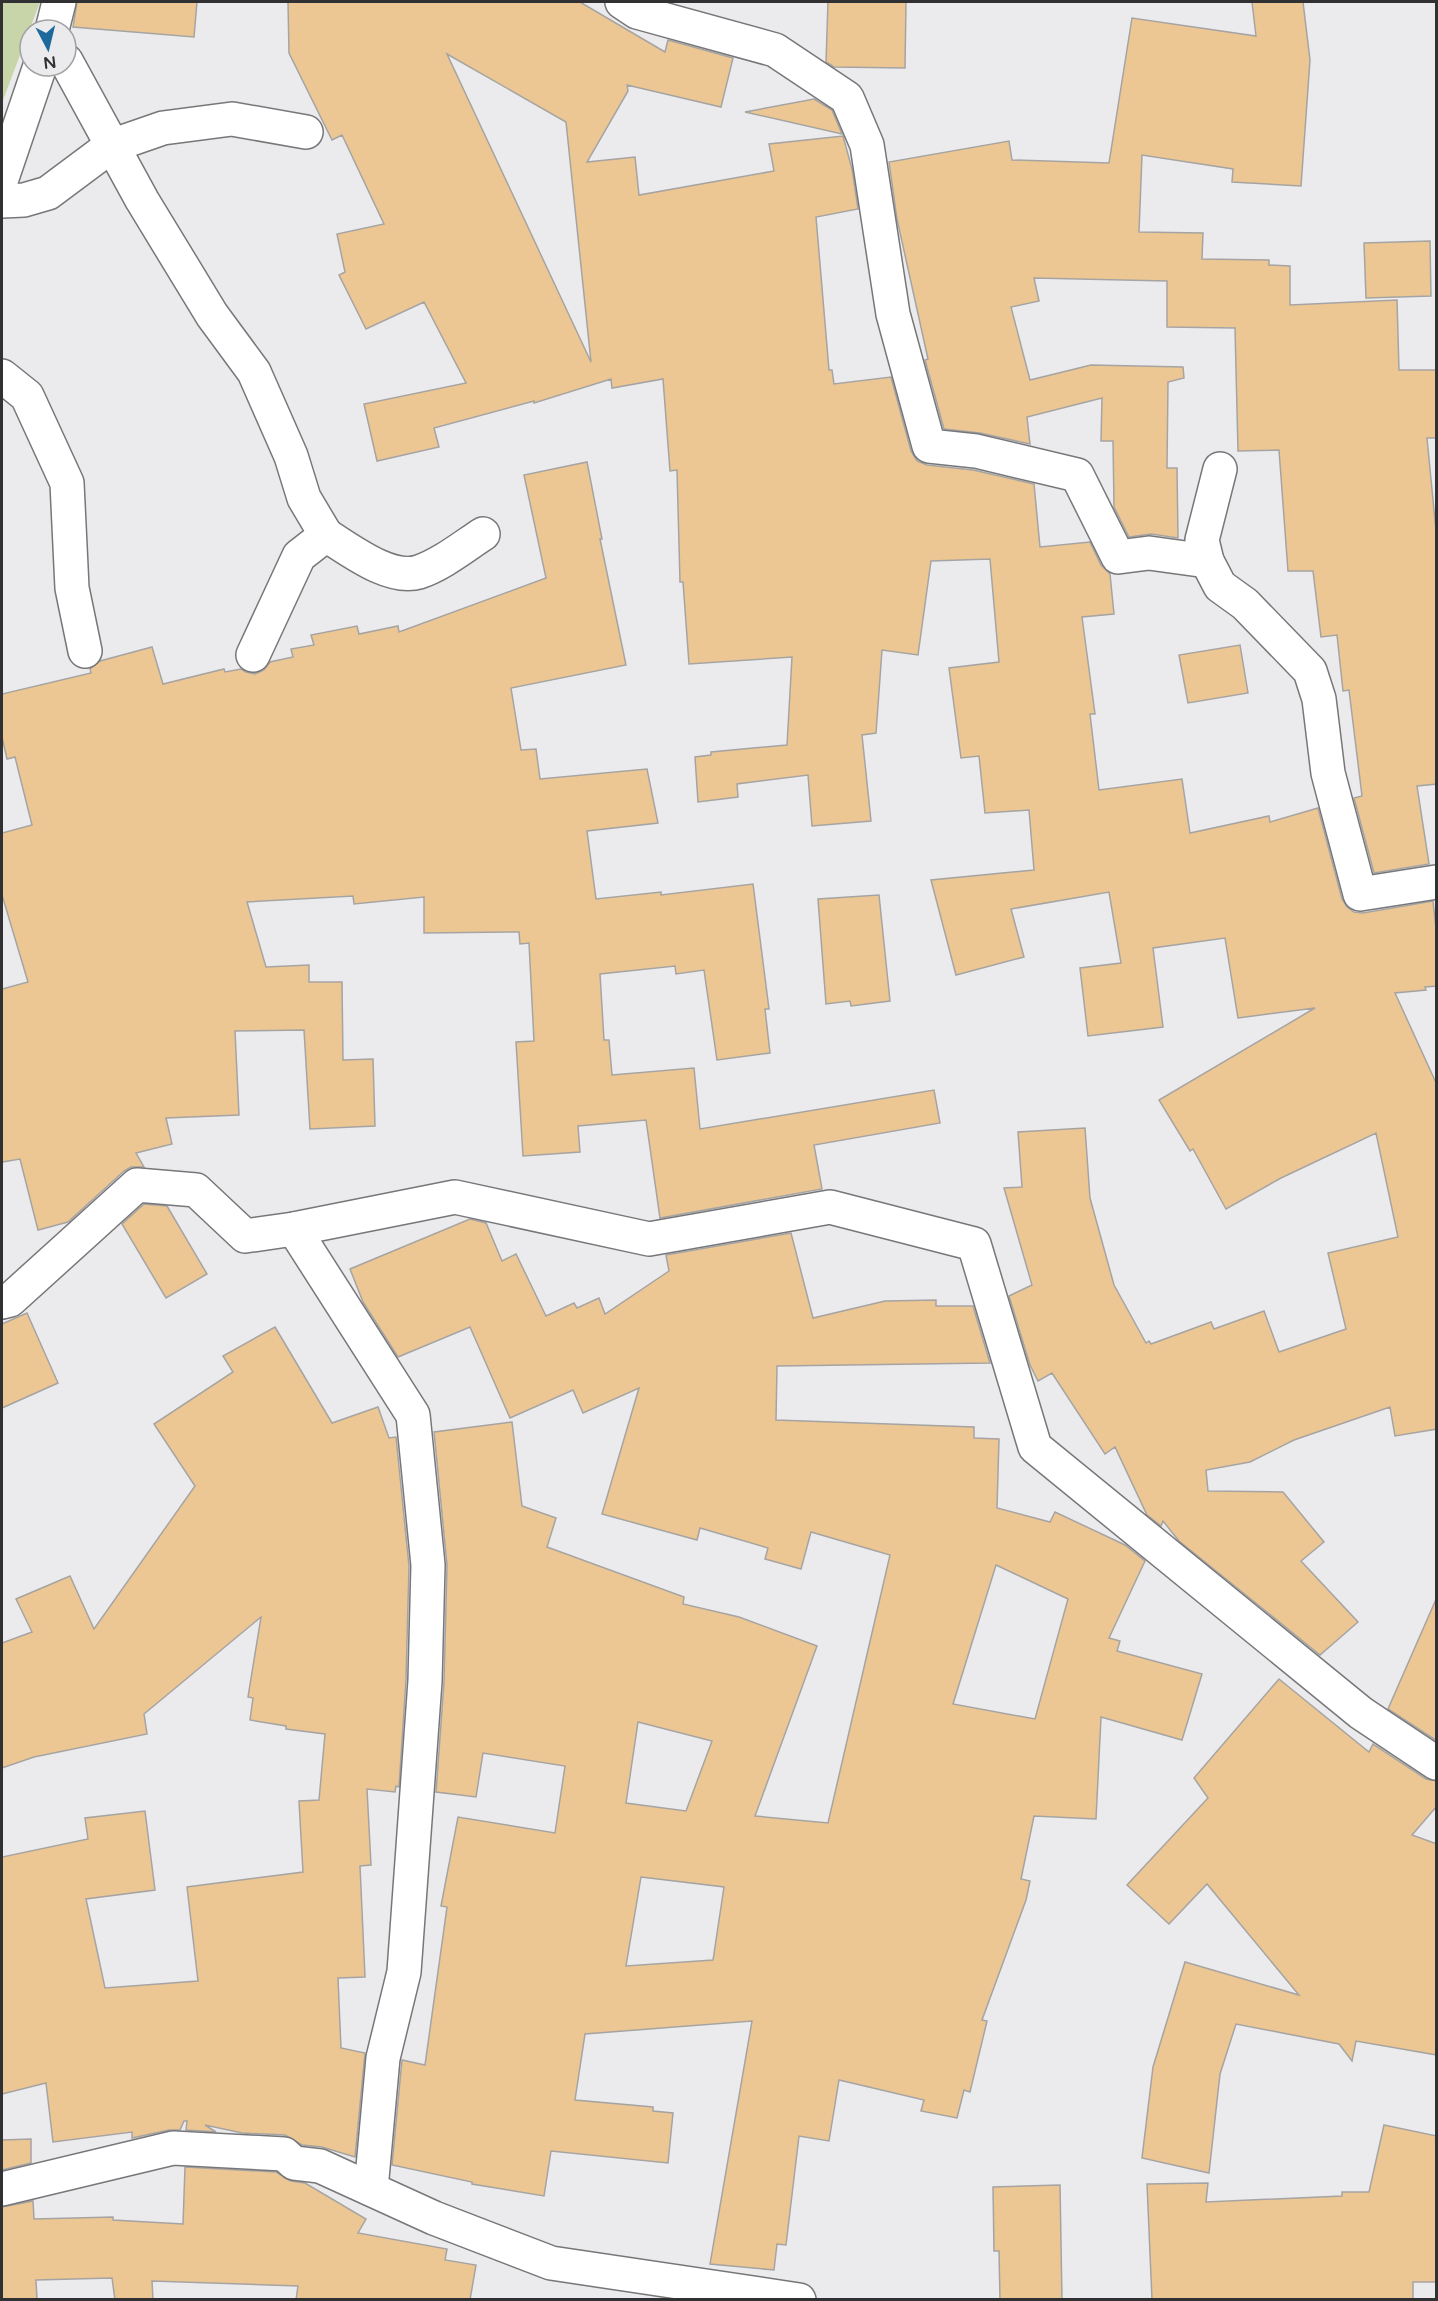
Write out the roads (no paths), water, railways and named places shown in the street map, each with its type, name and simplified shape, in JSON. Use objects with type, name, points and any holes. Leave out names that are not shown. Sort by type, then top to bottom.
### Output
[{"type":"street","points":[[55,18],[59,2]]},
{"type":"street","points":[[622,2],[637,12],[775,50],[847,98],[867,145],[893,314],[929,446],[976,451],[1077,476],[1118,557],[1149,554],[1207,561]]},
{"type":"street","points":[[2,178],[36,78]]},
{"type":"street","points":[[75,78],[111,146],[212,315],[254,372],[291,456],[304,498],[326,535],[363,559],[397,573],[418,572],[446,559],[483,534]]},
{"type":"street","points":[[2,201],[24,200],[48,194],[111,146],[163,128],[232,119],[306,132]]},
{"type":"street","points":[[2,376],[27,396],[67,483],[72,588],[86,651]]},
{"type":"street","points":[[1220,470],[1202,540],[1207,561],[1220,586],[1245,604],[1310,672],[1319,699],[1328,773],[1360,894],[1437,882]]},
{"type":"street","points":[[253,655],[299,556],[326,535]]},
{"type":"street","points":[[2,1302],[10,1300],[137,1185],[196,1190],[245,1236],[294,1229],[455,1197],[649,1239],[830,1207],[974,1244],[1035,1447],[1361,1713],[1437,1763]]},
{"type":"street","points":[[294,1229],[413,1415],[428,1565],[425,1681],[404,1972],[382,2058],[371,2189]]},
{"type":"street","points":[[2,2189],[173,2148],[284,2154],[294,2163],[320,2166],[434,2218],[551,2263],[799,2300]]}]
